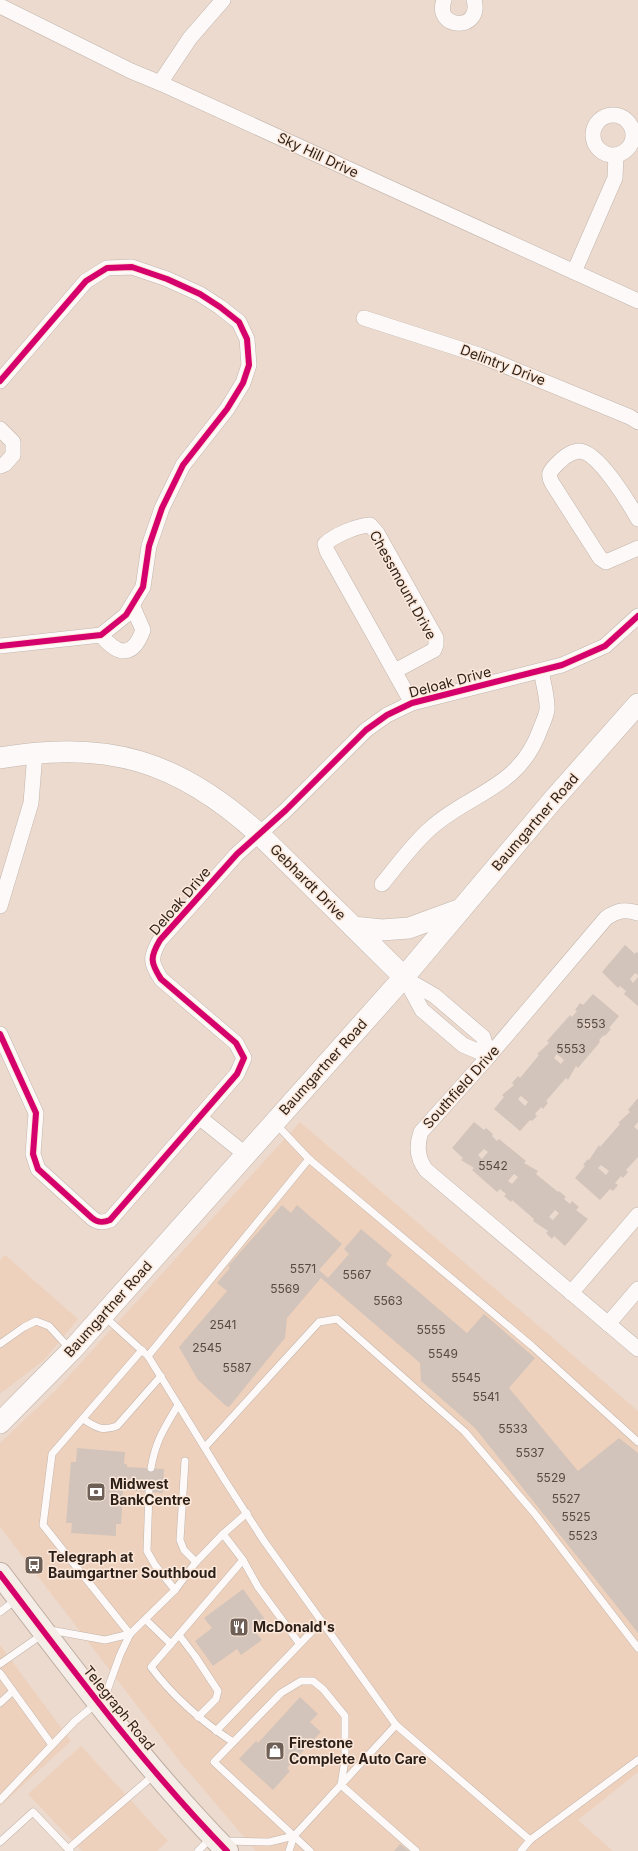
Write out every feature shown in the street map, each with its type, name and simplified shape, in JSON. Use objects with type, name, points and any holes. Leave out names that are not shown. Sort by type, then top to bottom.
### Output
[{"type":"main road","name":"Baumgartner Road","points":[[0,1423],[72,1350],[404,977],[637,706]]},
{"type":"main road","name":"Gebhardt Drive","points":[[0,758],[66,750],[93,752],[119,756],[166,770],[198,786],[219,800],[259,834],[404,977]]},
{"type":"main road","points":[[353,927],[382,930],[409,928],[462,908]]},
{"type":"main road","name":"Telegraph Road","points":[[0,1574],[100,1704],[214,1845]]},
{"type":"street","points":[[160,83],[190,38],[223,0]]},
{"type":"street","points":[[444,0],[442,7],[445,18],[460,24],[470,20],[474,15],[474,0]]},
{"type":"street","name":"Sky Hill Drive","points":[[0,6],[131,71],[638,301]]},
{"type":"street","points":[[574,272],[615,178],[616,155]]},
{"type":"street","points":[[0,381],[86,281],[107,268],[132,267],[167,279],[200,294],[239,322],[247,339],[249,353],[249,365],[243,383],[227,409],[183,465],[162,508],[149,546],[143,587],[126,615],[101,635],[0,646]]},
{"type":"street","name":"Delintry Drive","points":[[364,318],[479,355],[630,417],[638,422]]},
{"type":"street","points":[[0,429],[13,442],[13,455],[5,464],[0,466]]},
{"type":"street","points":[[638,519],[617,484],[600,465],[585,452],[578,451],[565,456],[550,471],[549,477],[600,558],[606,562],[638,548]]},
{"type":"street","name":"Chessmount Drive","points":[[395,671],[434,650],[436,638],[376,533],[370,525],[362,526],[330,540],[325,544],[327,551],[412,703]]},
{"type":"street","points":[[101,635],[116,650],[124,652],[133,648],[140,640],[143,630],[132,605]]},
{"type":"street","name":"Deloak Drive","points":[[0,1034],[36,1113],[33,1154],[38,1169],[98,1222],[110,1220],[237,1074],[244,1058],[236,1043],[161,979],[153,967],[152,954],[160,940],[237,854],[286,810],[366,730],[387,715],[412,703],[562,665],[605,646],[638,616]]},
{"type":"street","points":[[382,884],[432,826],[455,810],[498,785],[512,773],[528,755],[547,709],[541,671]]},
{"type":"street","points":[[0,906],[32,803],[35,753]]},
{"type":"street","name":"Southfield Drive","points":[[638,913],[627,909],[616,911],[606,918],[489,1056],[421,1132],[418,1142],[420,1162],[426,1170],[638,1349]]},
{"type":"street","points":[[404,977],[422,1010],[463,1045],[489,1056]]},
{"type":"street","points":[[199,1117],[246,1154]]},
{"type":"street","points":[[570,1292],[638,1215]]},
{"type":"street","points":[[608,1324],[638,1289]]},
{"type":"lane","points":[[274,1122],[309,1160],[532,1346],[638,1442]]},
{"type":"lane","points":[[148,1356],[309,1160]]},
{"type":"lane","points":[[103,1315],[148,1356],[264,1541],[396,1725],[530,1840]]},
{"type":"lane","points":[[205,1448],[319,1322],[337,1318],[465,1432],[535,1514],[638,1648]]},
{"type":"lane","points":[[0,1344],[24,1327],[36,1321],[48,1326],[72,1350]]},
{"type":"lane","points":[[130,1634],[43,1525],[52,1454],[142,1350]]},
{"type":"lane","points":[[83,1419],[99,1429],[108,1430],[117,1426],[161,1376]]},
{"type":"lane","points":[[151,1468],[155,1447],[163,1429],[178,1405]]},
{"type":"lane","points":[[185,1461],[180,1540],[184,1550],[196,1562]]},
{"type":"lane","points":[[150,1492],[147,1551],[155,1565],[174,1590]]},
{"type":"lane","points":[[0,1800],[75,1721],[100,1704],[130,1634],[146,1620],[174,1590],[196,1562],[223,1534],[247,1513]]},
{"type":"lane","points":[[223,1534],[243,1560],[258,1587],[300,1643]]},
{"type":"lane","points":[[233,1742],[198,1717],[165,1686],[151,1667],[243,1560]]},
{"type":"lane","points":[[0,1612],[18,1598]]},
{"type":"lane","points":[[146,1620],[171,1644]]},
{"type":"lane","points":[[216,1731],[322,1621]]},
{"type":"lane","points":[[0,1664],[43,1631],[105,1640],[130,1634]]},
{"type":"lane","points":[[179,1635],[218,1691],[216,1699],[198,1717]]},
{"type":"lane","points":[[0,1673],[52,1745]]},
{"type":"lane","points":[[310,1851],[214,1762],[281,1693],[301,1681],[313,1681],[323,1689],[345,1716],[345,1760],[340,1785]]},
{"type":"lane","points":[[0,1703],[13,1690]]},
{"type":"lane","points":[[289,1851],[294,1836],[396,1725]]},
{"type":"lane","points":[[520,1851],[530,1840],[638,1760]]},
{"type":"lane","points":[[0,1842],[33,1812],[69,1850],[157,1773]]},
{"type":"lane","points":[[340,1785],[416,1851]]},
{"type":"lane","points":[[214,1845],[269,1842],[294,1836]]},
{"type":"shaded area","points":[[300,1122],[638,1411],[638,1772],[578,1820],[613,1851],[256,1851],[181,1763],[0,1527],[0,1443],[57,1389]]},
{"type":"shaded area","points":[[5,1255],[78,1319],[44,1360],[0,1394],[0,1260]]},
{"type":"shaded area","points":[[0,1645],[71,1741],[0,1806]]},
{"type":"shaded area","points":[[81,1746],[168,1841],[157,1851],[82,1851],[28,1794]]},
{"type":"building","points":[[625,945],[635,954],[636,952],[638,953],[638,975],[635,973],[630,979],[633,983],[638,977],[638,1006],[624,994],[626,991],[620,986],[618,988],[602,972]]},
{"type":"building","points":[[593,994],[619,1016],[609,1028],[611,1029],[599,1040],[600,1042],[578,1068],[576,1066],[568,1080],[566,1078],[546,1101],[548,1103],[543,1109],[541,1107],[535,1114],[537,1116],[532,1121],[530,1120],[520,1131],[494,1109],[504,1097],[502,1095],[514,1085],[512,1083],[518,1076],[520,1078],[539,1055],[537,1054],[549,1043],[547,1041],[570,1015],[572,1017],[577,1011],[575,1010],[580,1003],[583,1005]],"holes":[[[586,1020],[594,1026],[591,1030],[583,1024]],[[557,1054],[564,1060],[561,1064],[554,1058]],[[521,1096],[528,1102],[525,1106],[518,1099]]]},
{"type":"building","points":[[638,1098],[638,1122],[634,1127],[638,1130],[638,1157],[626,1170],[628,1172],[623,1178],[621,1176],[615,1183],[618,1185],[613,1191],[610,1189],[600,1200],[575,1178],[599,1145],[600,1147],[620,1124],[618,1123],[630,1112],[628,1110]],"holes":[[[601,1165],[609,1171],[606,1175],[598,1168]]]},
{"type":"building","points":[[474,1122],[484,1130],[486,1128],[493,1134],[492,1136],[497,1141],[499,1139],[526,1161],[524,1163],[538,1171],[536,1174],[566,1197],[564,1199],[570,1204],[572,1201],[579,1207],[576,1210],[588,1219],[565,1246],[554,1236],[552,1239],[546,1233],[548,1231],[533,1221],[534,1219],[512,1200],[511,1202],[504,1196],[506,1194],[500,1189],[497,1192],[472,1170],[474,1168],[461,1160],[463,1158],[452,1148]],"holes":[[[484,1149],[488,1152],[482,1159],[478,1155]],[[514,1174],[518,1177],[512,1184],[508,1181]],[[555,1210],[559,1213],[553,1220],[549,1217]]]},
{"type":"building","points":[[282,1205],[291,1213],[297,1205],[342,1244],[319,1270],[328,1278],[349,1254],[344,1249],[361,1229],[392,1255],[386,1264],[467,1333],[484,1314],[535,1358],[509,1388],[578,1471],[619,1438],[638,1453],[638,1633],[475,1428],[421,1381],[420,1363],[321,1278],[287,1318],[285,1338],[229,1407],[226,1406],[198,1380],[179,1347],[227,1291],[217,1283],[230,1268],[228,1266]]},
{"type":"building","name":"Midwest BankCentre","points":[[77,1448],[125,1452],[124,1464],[127,1464],[127,1467],[164,1469],[163,1493],[123,1490],[121,1524],[116,1524],[116,1536],[71,1533],[72,1523],[66,1523],[71,1462],[76,1462]]},
{"type":"building","name":"McDonald's","points":[[243,1589],[269,1625],[257,1634],[262,1640],[241,1655],[237,1649],[213,1666],[195,1641],[212,1628],[204,1618]]},
{"type":"building","name":"Firestone Complete Auto Care","points":[[300,1697],[318,1714],[310,1722],[321,1732],[287,1768],[290,1771],[273,1790],[239,1759],[256,1741],[258,1743]]},
{"type":"building","points":[[400,1844],[409,1851],[394,1851]]},
{"type":"cycle path","points":[[0,381],[86,281],[107,268],[132,267],[167,279],[200,294],[239,322],[247,339],[249,365],[243,383],[227,409],[183,465],[162,508],[149,546],[143,587],[126,615],[101,635],[0,646]]},
{"type":"cycle path","points":[[0,1034],[36,1113],[33,1154],[38,1169],[94,1220],[101,1222],[110,1220],[237,1074],[244,1058],[236,1043],[161,979],[153,964],[154,951],[160,940],[237,854],[286,810],[366,730],[387,715],[412,703],[562,665],[605,646],[638,616]]},
{"type":"cycle path","points":[[0,1574],[109,1716],[196,1819],[227,1851]]},
{"type":"place","name":"Midwest BankCentre","points":[[96,1492]]},
{"type":"place","name":"Telegraph at Baumgartner Southboud","points":[[34,1565]]},
{"type":"place","name":"McDonald's","points":[[239,1627]]},
{"type":"place","name":"Firestone Complete Auto Care","points":[[275,1751]]}]
